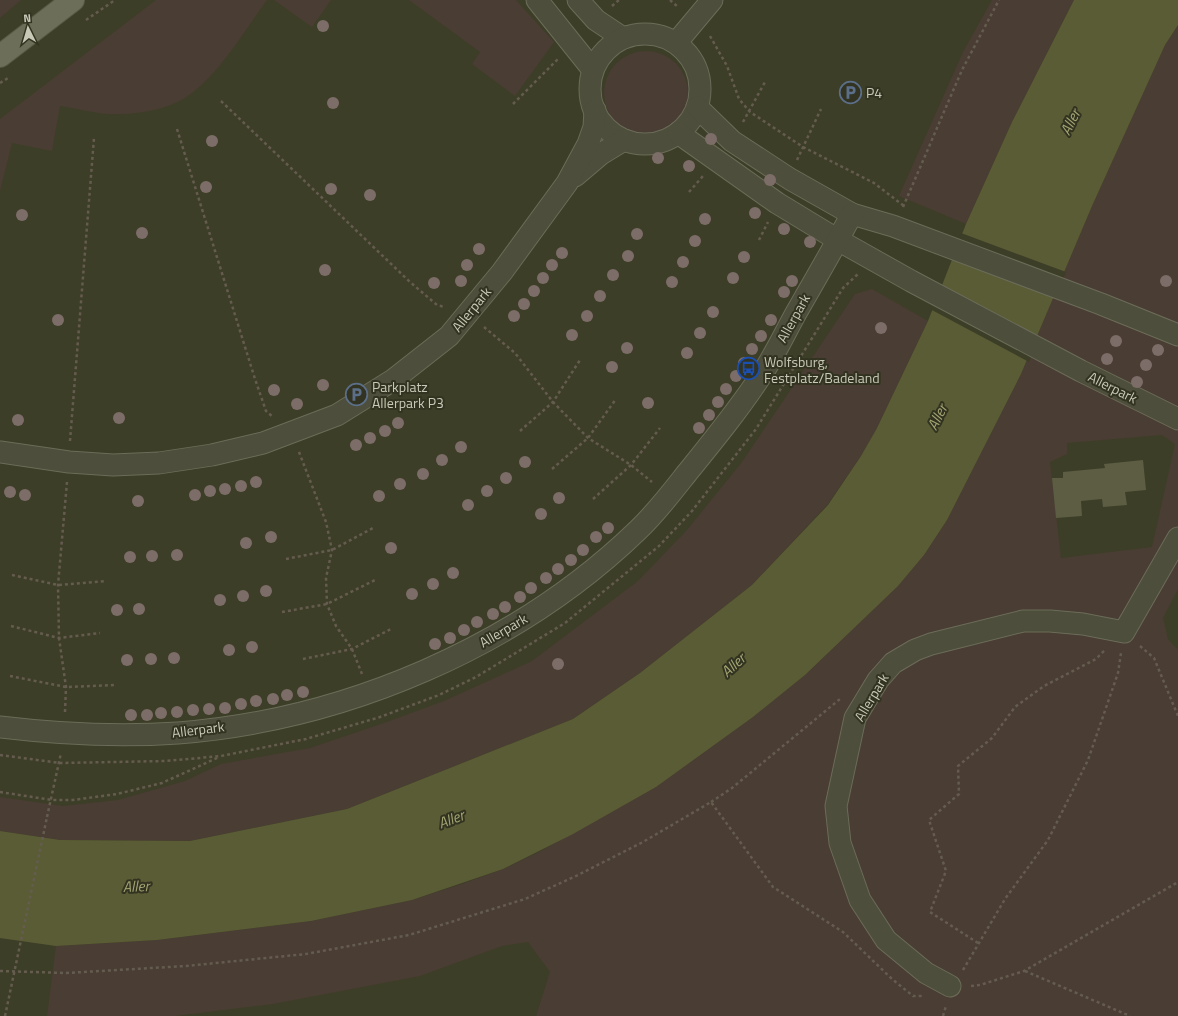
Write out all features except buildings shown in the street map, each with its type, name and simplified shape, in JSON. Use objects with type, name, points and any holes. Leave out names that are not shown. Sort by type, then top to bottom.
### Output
[{"type":"main road","points":[[0,56],[73,0]]},
{"type":"street","points":[[537,0],[593,70]]},
{"type":"street","points":[[578,0],[596,20],[623,38]]},
{"type":"street","points":[[676,43],[712,0]]},
{"type":"street","name":"Allerpark","points":[[641,34],[656,34],[676,43],[690,56],[697,70],[700,84],[697,107],[689,122],[678,133],[661,141],[642,143],[624,140],[614,134],[602,123],[595,110],[590,96],[593,70],[601,55],[609,47],[623,38],[641,34]]},
{"type":"street","points":[[697,107],[732,141],[790,179],[852,214],[893,226],[931,242],[1101,304],[1178,335]]},
{"type":"street","name":"Allerpark","points":[[0,452],[68,462],[113,465],[159,463],[212,455],[263,443],[337,415],[393,380],[449,336],[502,272],[567,183],[588,144],[594,127],[595,110]]},
{"type":"street","name":"Allerpark","points":[[678,133],[777,203],[838,240],[911,281],[1081,371],[1178,419]]},
{"type":"street","name":"Allerpark","points":[[567,183],[601,154],[624,140]]},
{"type":"street","name":"Allerpark","points":[[0,727],[63,733],[178,733],[266,721],[323,707],[370,693],[420,674],[479,644],[538,610],[589,573],[639,529],[702,455],[762,374],[852,214]]},
{"type":"street","points":[[1124,632],[1178,538]]},
{"type":"street","name":"Allerpark","points":[[950,986],[926,973],[886,940],[860,900],[840,843],[836,806],[855,718],[878,680],[893,663],[915,650],[931,644],[1023,622],[1050,621],[1082,624],[1124,632]]},
{"type":"path","points":[[670,0],[696,20],[714,40],[727,66],[739,100],[750,112],[803,147],[874,183],[904,206]]},
{"type":"path","points":[[893,226],[904,206],[962,70],[999,0]]},
{"type":"path","points":[[0,755],[60,763],[166,761],[221,756],[306,739],[380,717],[439,695],[476,677],[565,623],[658,546],[692,511],[756,428],[843,288],[861,271],[870,258]]},
{"type":"path","points":[[520,431],[553,402],[580,360]]},
{"type":"path","points":[[552,469],[588,438],[616,399]]},
{"type":"path","points":[[593,499],[631,465],[660,428]]},
{"type":"path","points":[[286,559],[332,550],[373,528]]},
{"type":"path","points":[[12,575],[58,585],[106,581]]},
{"type":"path","points":[[282,612],[327,604],[375,580]]},
{"type":"path","points":[[11,626],[60,638],[100,633]]},
{"type":"path","points":[[303,659],[352,649],[391,628]]},
{"type":"path","points":[[1124,632],[1154,658],[1178,716]]},
{"type":"path","points":[[978,944],[930,912],[946,871],[929,820],[959,794],[958,766],[992,738],[1015,707],[1044,686],[1096,659],[1124,632]]},
{"type":"path","points":[[711,802],[773,887],[844,932],[892,979],[913,996],[930,996],[950,986],[966,966],[1005,899],[1048,840],[1088,760],[1118,673],[1124,632]]},
{"type":"path","points":[[10,676],[66,687],[114,685]]},
{"type":"path","points":[[0,971],[66,973],[186,966],[306,954],[409,935],[525,899],[576,876],[643,842],[711,802],[732,788],[843,696]]},
{"type":"path","points":[[0,792],[52,800],[73,800],[117,794],[162,783],[221,756]]},
{"type":"path","points":[[5,1016],[47,817],[60,763]]},
{"type":"path","points":[[950,986],[980,986],[1024,971],[1178,882]]},
{"type":"path","points":[[1024,971],[1130,1016]]},
{"type":"path","points":[[943,1016],[950,986]]},
{"type":"shaded area","points":[[0,0],[21,0],[0,18]]},
{"type":"shaded area","points":[[156,0],[267,0],[230,53],[197,89],[185,98],[158,109],[137,113],[96,113],[60,106],[52,151],[12,143],[0,191],[0,119]]},
{"type":"shaded area","points":[[274,0],[331,0],[312,27]]},
{"type":"shaded area","points":[[409,0],[516,0],[554,42],[515,96],[472,64],[480,52]]},
{"type":"shaded area","points":[[992,0],[1074,0],[1012,122],[966,224],[899,196],[963,52]]},
{"type":"shaded area","points":[[1178,25],[1178,589],[1163,618],[1168,639],[1178,650],[1178,1016],[536,1016],[550,972],[528,942],[502,946],[420,976],[273,1004],[175,1016],[47,1016],[56,946],[157,940],[311,921],[412,900],[462,884],[503,869],[539,852],[656,787],[753,717],[805,675],[898,586],[924,555],[947,520],[1021,374],[1092,206],[1165,45]],"holes":[[[1162,435],[1175,444],[1152,547],[1061,558],[1050,462],[1067,454],[1067,443]]]},
{"type":"shaded area","points":[[646,51],[662,54],[676,63],[685,77],[688,93],[685,109],[676,123],[662,132],[646,135],[630,132],[616,123],[607,109],[604,93],[607,77],[616,63],[630,54]]},
{"type":"shaded area","points":[[872,289],[928,321],[877,428],[861,456],[828,504],[752,585],[640,673],[573,719],[347,809],[190,841],[60,840],[0,831],[0,797],[63,806],[118,800],[185,781],[221,764],[310,748],[444,701],[532,661],[638,581],[687,530],[742,462],[855,294]]},
{"type":"water","name":"Aller","points":[[1074,0],[1178,0],[1178,25],[1165,45],[1092,206],[1021,374],[947,520],[924,555],[898,586],[805,675],[753,717],[656,787],[573,834],[503,869],[412,900],[311,921],[157,940],[56,946],[0,938],[0,831],[60,840],[190,841],[347,809],[573,719],[640,673],[752,585],[828,505],[861,456],[877,428],[928,321],[966,224],[1012,122]]},
{"type":"pier","points":[[961,233],[1066,272],[1056,297],[951,257]]},
{"type":"pier","points":[[940,285],[1039,338],[1029,362],[930,309]]},
{"type":"place","name":"P4","points":[[850,92]]},
{"type":"place","name":"Wolfsburg, Festplatz/Badeland","points":[[749,369]]},
{"type":"place","name":"Parkplatz Allerpark P3","points":[[357,394]]}]
